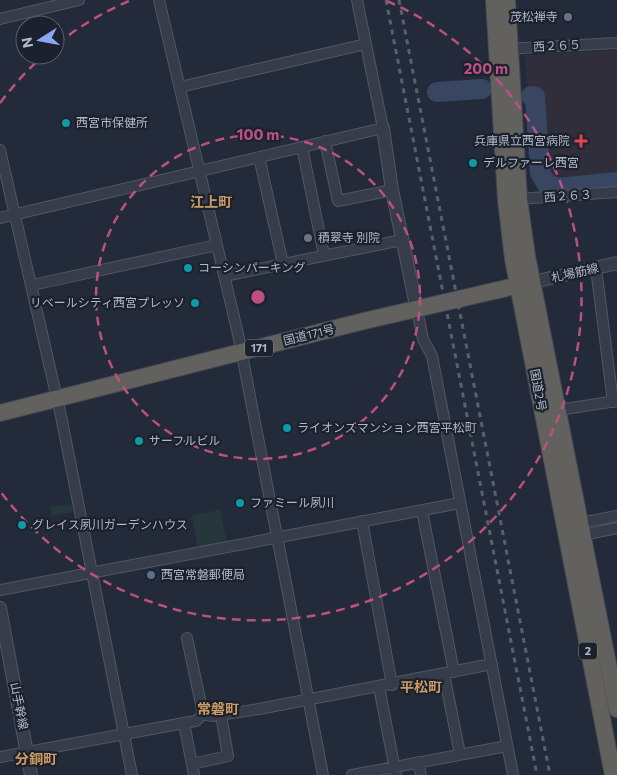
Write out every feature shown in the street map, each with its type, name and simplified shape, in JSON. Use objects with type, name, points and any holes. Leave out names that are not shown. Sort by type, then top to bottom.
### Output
[{"type":"highway","name":"国道2号","points":[[494,0],[503,49],[526,284],[574,531],[614,775]]},
{"type":"highway","name":"国道2号","points":[[507,0],[503,49],[506,200],[558,410],[574,531],[617,709]]},
{"type":"highway","name":"国道171号","points":[[0,413],[241,352],[526,284]]},
{"type":"street","points":[[0,19],[79,0]]},
{"type":"street","points":[[158,0],[201,170],[241,352],[323,775]]},
{"type":"street","points":[[357,0],[383,128],[402,240],[424,339],[432,356],[513,775]]},
{"type":"street","name":"西２６５","points":[[503,49],[617,43]]},
{"type":"street","points":[[180,87],[366,44]]},
{"type":"street","points":[[0,218],[383,128]]},
{"type":"street","points":[[325,141],[338,201],[392,190]]},
{"type":"street","points":[[302,147],[324,255]]},
{"type":"street","points":[[0,150],[57,398],[132,775]]},
{"type":"street","points":[[258,157],[283,264]]},
{"type":"street","name":"西２６３","points":[[519,199],[617,192]]},
{"type":"street","points":[[224,276],[402,240]]},
{"type":"street","points":[[32,285],[217,245]]},
{"type":"street","name":"札場筋線","points":[[526,284],[617,263]]},
{"type":"street","points":[[558,410],[615,401],[596,268]]},
{"type":"street","points":[[0,590],[93,574],[460,503]]},
{"type":"street","points":[[422,511],[449,673],[460,754]]},
{"type":"street","points":[[574,531],[617,516]]},
{"type":"street","points":[[362,521],[392,684]]},
{"type":"street","points":[[574,531],[617,528]]},
{"type":"street","name":"山手幹線","points":[[0,608],[32,775]]},
{"type":"street","points":[[187,638],[203,714]]},
{"type":"street","points":[[0,757],[196,721],[203,714],[221,715],[379,687],[492,664]]},
{"type":"street","points":[[379,687],[396,771]]},
{"type":"street","points":[[192,764],[228,756],[221,715]]},
{"type":"street","points":[[184,723],[194,775]]},
{"type":"street","points":[[352,775],[396,771],[418,762],[507,746]]},
{"type":"street","points":[[418,762],[421,775]]},
{"type":"shaded area","name":"兵庫県立西宮病院","points":[[617,50],[617,175],[557,181],[550,179],[547,171],[542,109],[528,111],[525,55]]},
{"type":"shaded area","points":[[71,504],[73,512],[52,516],[50,507]]},
{"type":"shaded area","points":[[220,510],[227,543],[198,549],[192,515]]},
{"type":"waterway","points":[[437,92],[482,89]]},
{"type":"waterway","points":[[531,96],[535,97],[540,173],[546,183],[557,188],[617,182]]},
{"type":"railway","points":[[386,0],[537,775]]},
{"type":"railway","points":[[399,0],[550,775]]},
{"type":"place","name":"茂松禅寺","points":[[568,17]]},
{"type":"place","name":"西宮市保健所","points":[[66,123]]},
{"type":"place","name":"兵庫県立西宮病院","points":[[581,141]]},
{"type":"place","name":"デルファーレ西宮","points":[[473,163]]},
{"type":"place","name":"積翠寺 別院","points":[[308,238]]},
{"type":"place","name":"コーシンパーキング","points":[[188,268]]},
{"type":"place","name":"リベールシティ西宮プレッソ","points":[[195,303]]},
{"type":"place","name":"ライオンズマンション西宮平松町","points":[[287,428]]},
{"type":"place","name":"サーフルビル","points":[[139,441]]},
{"type":"place","name":"ファミール夙川","points":[[240,503]]},
{"type":"place","name":"グレイス夙川ガーデンハウス","points":[[22,525]]},
{"type":"place","name":"西宮常磐郵便局","points":[[151,575]]},
{"type":"district","name":"江上町","points":[[211,202]]},
{"type":"district","name":"平松町","points":[[421,687]]},
{"type":"district","name":"常磐町","points":[[218,709]]},
{"type":"district","name":"分銅町","points":[[36,759]]}]
